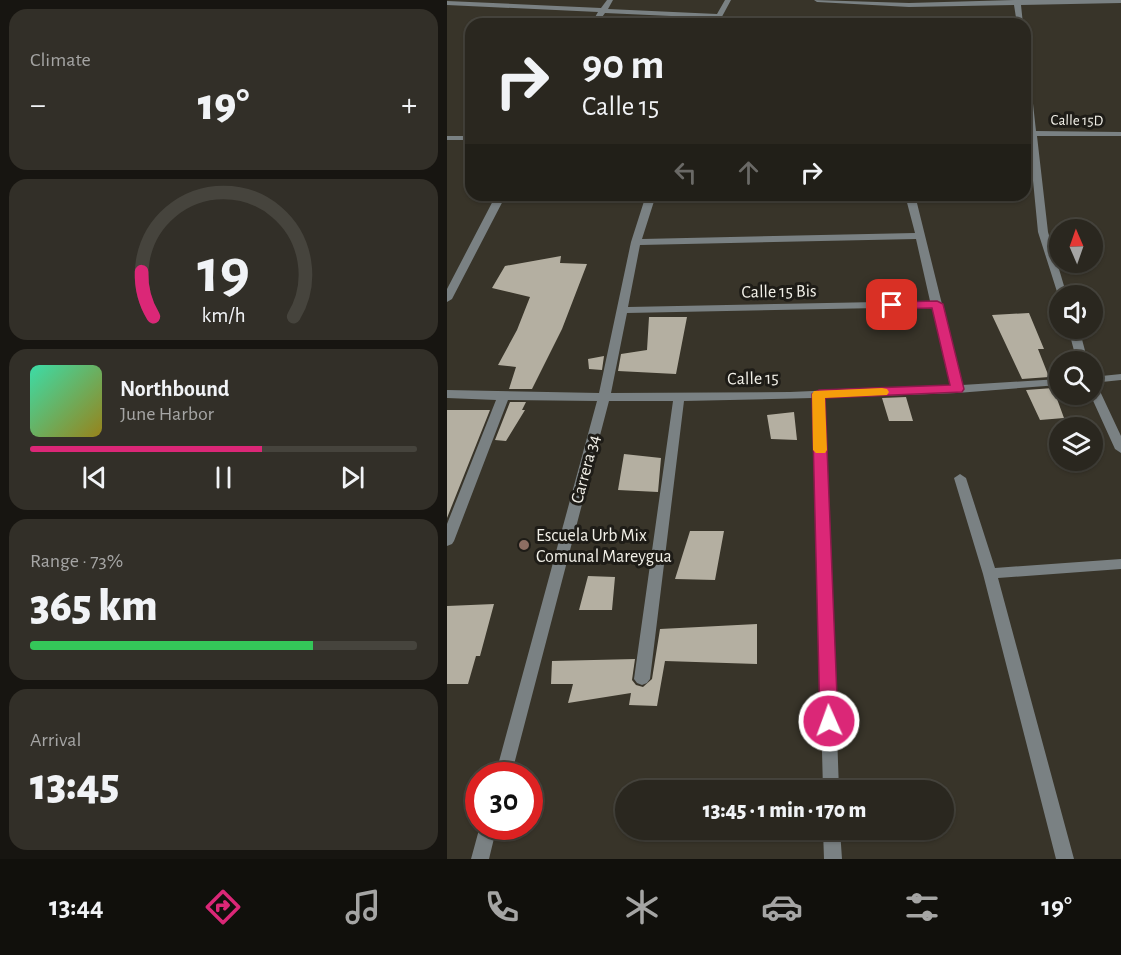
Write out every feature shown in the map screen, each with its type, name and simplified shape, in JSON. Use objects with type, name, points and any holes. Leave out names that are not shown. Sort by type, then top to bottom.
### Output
[{"type":"street","points":[[598,18],[610,0]]},
{"type":"street","points":[[447,11],[453,2],[718,16],[728,0]]},
{"type":"street","points":[[817,0],[1120,2]]},
{"type":"street","points":[[1017,1],[1019,18]]},
{"type":"street","points":[[1032,133],[1043,232],[1059,285]]},
{"type":"street","name":"Calle 15D","points":[[1032,133],[1121,134]]},
{"type":"street","points":[[447,138],[465,138]]},
{"type":"street","points":[[447,299],[498,201]]},
{"type":"street","name":"Carrera 34","points":[[507,762],[604,397],[636,242],[649,201]]},
{"type":"street","points":[[911,201],[957,389]]},
{"type":"street","points":[[636,242],[920,236]]},
{"type":"street","name":"Calle 15 Bis","points":[[622,310],[937,304]]},
{"type":"street","points":[[1103,379],[1121,377]]},
{"type":"street","name":"Calle 15","points":[[447,394],[503,398],[679,398],[957,389],[1049,383]]},
{"type":"street","points":[[819,394],[831,780]]},
{"type":"street","points":[[447,541],[503,398]]},
{"type":"street","points":[[642,679],[679,398]]},
{"type":"street","points":[[1100,405],[1121,449]]},
{"type":"street","points":[[960,478],[990,574],[1065,859]]},
{"type":"street","points":[[990,574],[1121,564]]},
{"type":"street","points":[[480,859],[485,840]]},
{"type":"street","points":[[832,840],[833,859]]},
{"type":"building","points":[[561,256],[560,263],[587,264],[562,329],[532,389],[509,389],[516,367],[498,365],[517,330],[530,297],[492,288],[505,266]]},
{"type":"building","points":[[1029,313],[1044,349],[1038,349],[1049,377],[1022,379],[992,315]]},
{"type":"building","points":[[649,317],[687,317],[676,374],[618,371],[621,354],[647,350]]},
{"type":"building","points":[[604,356],[602,370],[589,369],[588,359]]},
{"type":"building","points":[[1049,388],[1049,405],[1059,405],[1064,417],[1049,417],[1049,419],[1040,420],[1026,390]]},
{"type":"building","points":[[906,397],[913,421],[889,421],[882,398]]},
{"type":"building","points":[[510,402],[526,402],[522,410],[525,410],[506,441],[495,440]]},
{"type":"building","points":[[447,410],[490,410],[447,518]]},
{"type":"building","points":[[794,412],[797,440],[771,439],[767,415]]},
{"type":"building","points":[[624,454],[661,458],[658,492],[618,490]]},
{"type":"building","points":[[690,531],[724,531],[715,580],[675,579]]},
{"type":"building","points":[[588,576],[615,577],[612,610],[579,610]]},
{"type":"building","points":[[494,604],[480,656],[476,656],[468,684],[447,684],[447,606]]},
{"type":"building","points":[[757,624],[757,664],[665,661],[657,706],[629,705],[631,693],[568,703],[573,684],[551,684],[552,661],[635,659],[632,680],[636,685],[643,687],[652,679],[660,629]]},
{"type":"slow traffic","points":[[820,450],[819,394],[882,392]]},
{"type":"place","name":"Escuela Urb Mix Comunal Mareygua","points":[[524,545]]},
{"type":"route","points":[[829,721],[819,394],[957,389],[937,304],[892,305]]}]
